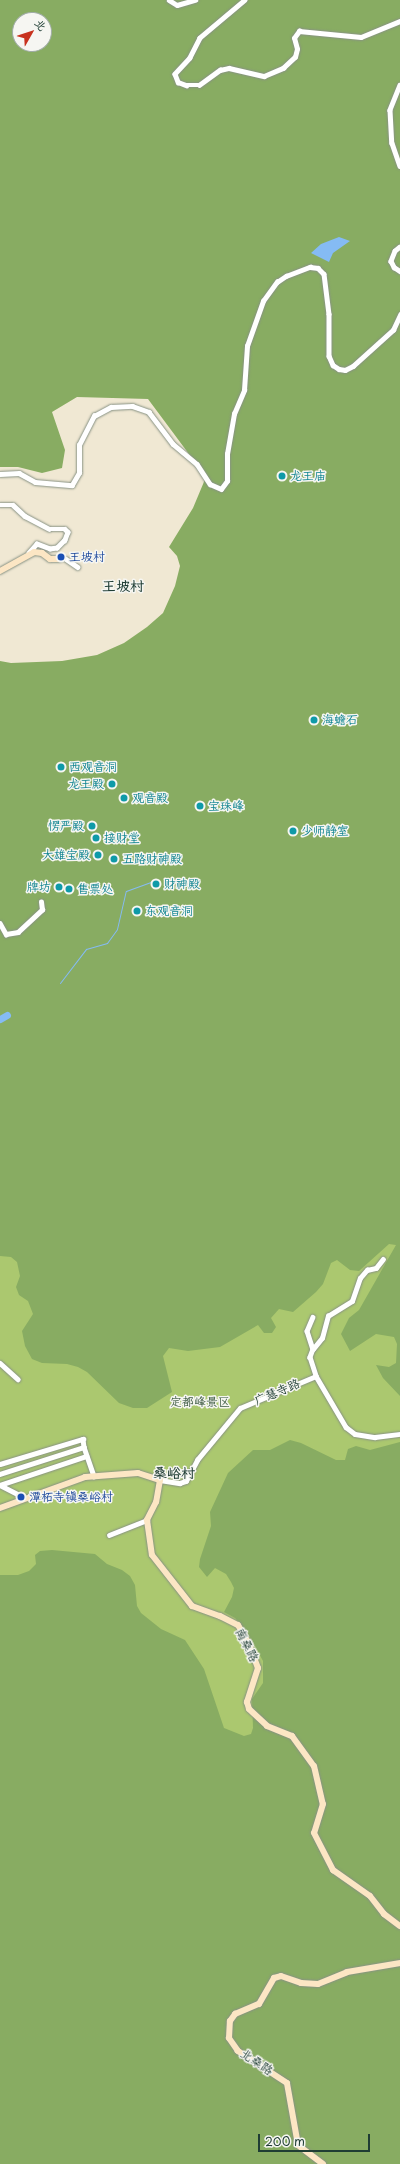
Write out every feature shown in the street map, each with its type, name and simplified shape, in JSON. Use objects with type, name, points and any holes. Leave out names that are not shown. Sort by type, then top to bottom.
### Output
[{"type":"street","points":[[169,0],[177,5],[195,0]]},
{"type":"street","points":[[244,0],[200,38],[190,58],[176,74],[178,82],[186,85],[200,85],[220,70],[229,68],[242,69],[258,76],[267,75],[283,68],[295,58],[297,52],[294,38],[299,31],[361,37],[400,21]]},
{"type":"street","points":[[400,85],[390,110],[392,143],[400,166]]},
{"type":"street","points":[[400,247],[395,251],[391,261],[394,267],[400,271]]},
{"type":"street","points":[[0,474],[19,473],[35,482],[72,485],[79,474],[79,445],[94,416],[111,407],[132,406],[149,412],[173,444],[198,464],[210,484],[221,489],[227,481],[227,454],[234,414],[244,390],[246,346],[263,302],[277,282],[286,276],[310,267],[318,268],[324,274],[329,314],[329,356],[333,365],[339,369],[345,370],[353,366],[370,348],[393,330],[400,315]]},
{"type":"street","points":[[0,505],[13,505],[25,516],[49,529],[65,529],[68,532],[65,540],[57,548],[50,549],[37,544],[28,553],[0,571]]},
{"type":"street","points":[[28,553],[39,552],[50,559],[66,559],[78,566]]},
{"type":"street","points":[[0,922],[6,934],[18,932],[42,910],[41,902]]},
{"type":"street","points":[[383,1259],[376,1268],[367,1270],[360,1278],[352,1301],[328,1316],[322,1338],[313,1350],[310,1357],[316,1376],[346,1427],[355,1434],[374,1437],[400,1434]]},
{"type":"street","points":[[313,1317],[307,1331],[313,1350]]},
{"type":"street","points":[[0,1363],[18,1379]]},
{"type":"street","name":"广慧寺路","points":[[160,1480],[180,1483],[186,1481],[197,1460],[240,1408],[316,1376]]},
{"type":"street","points":[[0,1464],[83,1439],[86,1456],[94,1476]]},
{"type":"street","points":[[0,1474],[84,1447]]},
{"type":"street","points":[[0,1485],[86,1456]]},
{"type":"street","points":[[0,1508],[85,1477],[138,1473],[160,1480],[156,1502],[146,1520],[109,1535]]},
{"type":"street","points":[[0,1485],[25,1498]]},
{"type":"street","name":"南桑路","points":[[146,1520],[152,1555],[186,1600],[200,1611],[220,1616],[238,1625],[248,1642],[258,1668],[247,1702],[249,1709],[267,1726],[292,1736],[311,1761],[318,1777],[323,1804],[314,1833],[333,1870],[370,1896],[384,1914],[400,1926]]},
{"type":"street","name":"北桑路","points":[[323,2164],[298,2145],[287,2083],[238,2050],[229,2038],[230,2021],[235,2014],[259,2004],[274,1978],[281,1976],[301,1983],[318,1984],[347,1972],[400,1963]]},
{"type":"green space","points":[[0,0],[400,0],[400,1396],[383,1378],[376,1365],[389,1367],[396,1363],[397,1344],[394,1337],[376,1334],[350,1351],[341,1334],[349,1318],[359,1310],[396,1245],[389,1244],[359,1271],[350,1270],[337,1260],[331,1263],[323,1284],[316,1292],[293,1312],[279,1309],[271,1318],[276,1327],[272,1333],[264,1333],[258,1325],[220,1347],[188,1351],[169,1348],[163,1356],[172,1392],[147,1408],[133,1408],[119,1403],[87,1372],[78,1367],[67,1364],[42,1363],[32,1359],[25,1346],[22,1331],[33,1314],[28,1301],[19,1295],[16,1287],[20,1276],[17,1262],[11,1257],[0,1256],[0,661],[11,663],[62,661],[97,655],[124,643],[147,627],[163,613],[175,586],[180,566],[177,556],[169,547],[193,508],[206,477],[148,399],[77,397],[52,412],[65,450],[62,468],[42,473],[18,467],[0,467]]},
{"type":"green space","name":"定都峰景区","points":[[400,983],[400,2164],[0,1636],[0,1159]]},
{"type":"green space","points":[[290,1440],[301,1443],[336,1460],[345,1460],[348,1449],[356,1446],[370,1450],[400,1442],[400,2164],[0,2164],[0,1575],[18,1575],[29,1571],[36,1564],[35,1555],[40,1551],[52,1550],[95,1554],[107,1564],[122,1570],[130,1576],[135,1585],[137,1606],[141,1613],[161,1629],[185,1640],[204,1669],[224,1728],[244,1736],[251,1734],[253,1728],[252,1699],[263,1683],[263,1661],[246,1630],[235,1618],[224,1612],[232,1597],[234,1588],[231,1582],[226,1574],[215,1568],[207,1577],[199,1567],[200,1559],[211,1526],[210,1512],[228,1473],[253,1450],[270,1450]]},
{"type":"water","points":[[339,237],[350,241],[333,253],[329,262],[311,253],[321,244]]},
{"type":"waterway","points":[[60,983],[86,949],[107,943],[117,929],[126,891],[151,882]]},
{"type":"waterway","points":[[0,1019],[7,1015]]},
{"type":"place","name":"龙王庙","points":[[282,476]]},
{"type":"place","name":"王坡村","points":[[61,557]]},
{"type":"place","name":"海蟾石","points":[[314,720]]},
{"type":"place","name":"西观音洞","points":[[61,767]]},
{"type":"place","name":"龙王殿","points":[[112,784]]},
{"type":"place","name":"观音殿","points":[[124,798]]},
{"type":"place","name":"宝珠峰","points":[[200,806]]},
{"type":"place","name":"愣严殿","points":[[92,826]]},
{"type":"place","name":"少师静室","points":[[293,831]]},
{"type":"place","name":"接财堂","points":[[96,838]]},
{"type":"place","name":"大雄宝殿","points":[[98,855]]},
{"type":"place","name":"五路财神殿","points":[[114,859]]},
{"type":"place","name":"财神殿","points":[[156,884]]},
{"type":"place","name":"牌坊","points":[[59,887]]},
{"type":"place","name":"售票处","points":[[69,889]]},
{"type":"place","name":"东观音洞","points":[[137,911]]},
{"type":"place","name":"潭柘寺镇桑峪村","points":[[21,1497]]},
{"type":"district","name":"王坡村","points":[[123,586]]},
{"type":"district","name":"桑峪村","points":[[174,1473]]}]
